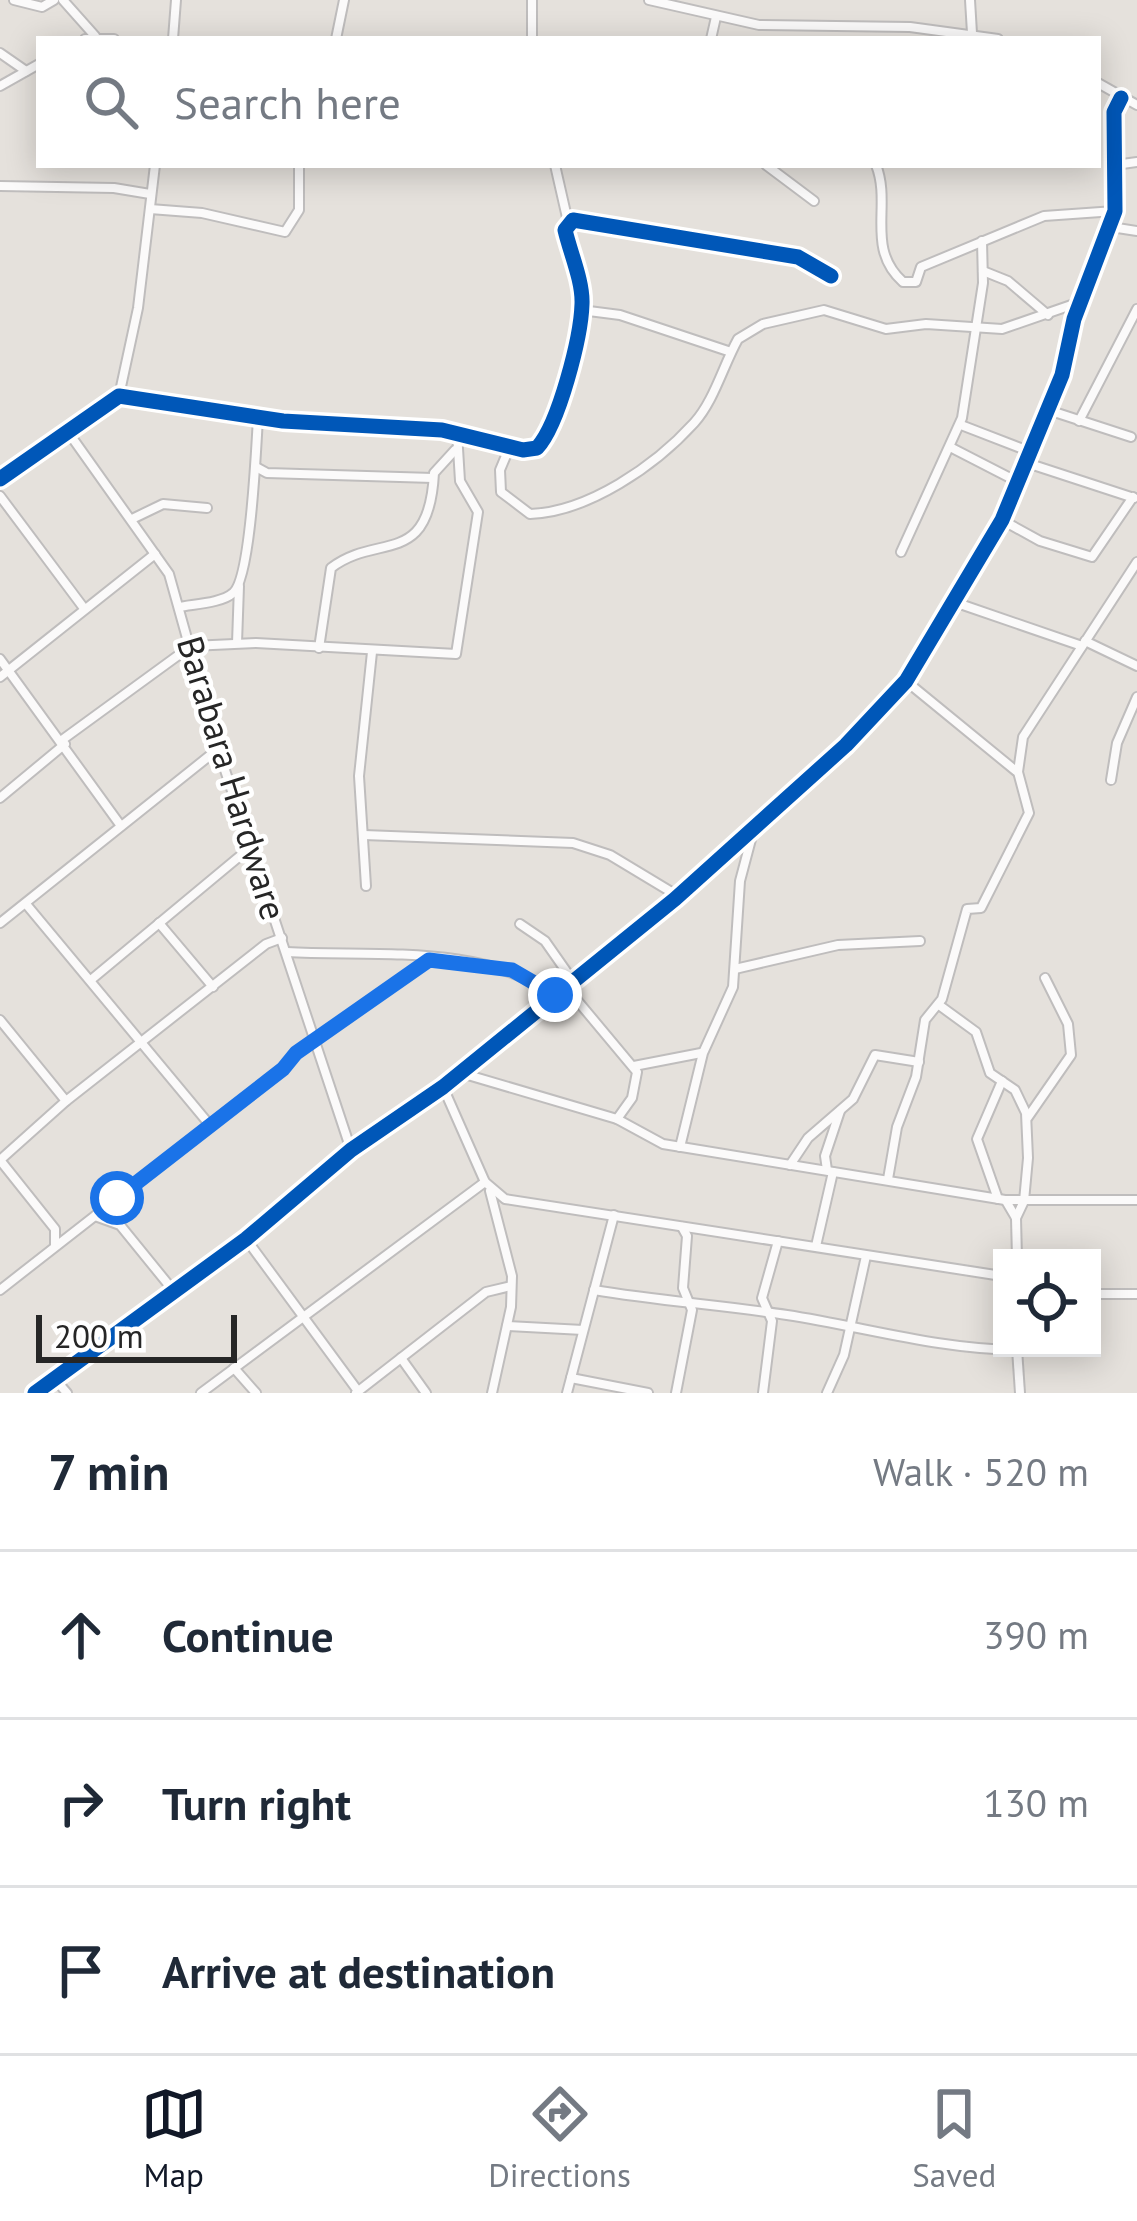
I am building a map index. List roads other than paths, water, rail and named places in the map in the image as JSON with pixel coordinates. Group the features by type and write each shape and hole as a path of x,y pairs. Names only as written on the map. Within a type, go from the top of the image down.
{"street":[{"path":"14,0 37,7 58,0 89,36"},
{"path":"172,36 176,0"},
{"path":"337,36 344,0"},
{"path":"532,0 532,36"},
{"path":"649,0 759,25 985,36"},
{"path":"970,0 972,33"},
{"path":"712,36 716,17"},
{"path":"834,36 839,27"},
{"path":"0,53 26,71"},
{"path":"0,86 36,66"},
{"path":"1101,85 1137,105"},
{"path":"35,1393 246,1238 351,1150 443,1087 678,896 753,832 907,681 1002,520 1048,410 1079,302 1115,211 1114,112 1120,98"},
{"path":"1115,165 1137,162"},
{"path":"119,396 138,308 154,168"},
{"path":"150,209 202,213 285,232 299,210 299,168"},
{"path":"0,479 119,396 259,418 457,432 533,450 549,433 581,310 556,168"},
{"path":"770,168 814,201"},
{"path":"877,168 883,190 880,245 897,278 914,283 921,267 1049,214 1115,211"},
{"path":"0,187 109,188 150,194"},
{"path":"568,222 800,258 831,276"},
{"path":"1111,226 1137,231"},
{"path":"901,552 961,425 983,271 982,242"},
{"path":"983,271 1008,281 1049,316"},
{"path":"510,446 499,487 519,509 533,514 578,505 630,474 693,424 731,352 750,329 824,310 886,329 926,324 1017,327 1079,302"},
{"path":"1079,421 1107,359 1133,333 1137,309"},
{"path":"581,310 620,315 731,352"},
{"path":"1048,410 1131,437"},
{"path":"237,643 239,585 250,544 259,418"},
{"path":"961,425 1029,458 1135,498 1092,557 1040,541 1002,520"},
{"name":"Barabara Hardware","path":"66,429 169,574 218,748 351,1150"},
{"path":"0,797 191,646 237,643 452,656 460,648 478,512 460,481 457,432"},
{"path":"950,447 1018,482"},
{"path":"320,648 331,568 403,544 434,501 433,478 456,449"},
{"path":"255,466 266,473 433,478"},
{"path":"0,496 83,608"},
{"path":"132,519 164,504 207,508"},
{"path":"4,673 155,554"},
{"path":"888,1179 897,1127 919,1062 925,1020 939,1005 965,914 981,908 1029,813 1018,772 1023,737 1137,562"},
{"path":"179,608 228,596 239,585"},
{"path":"957,603 1083,643 1137,666"},
{"path":"366,886 359,776 372,652"},
{"path":"0,658 4,673 64,742 121,826"},
{"path":"907,681 1018,772"},
{"path":"1111,780 1118,743 1137,698"},
{"path":"3,919 218,748"},
{"path":"680,1147 703,1053 725,1012 735,969 738,893 753,832"},
{"path":"364,835 573,843 627,864 678,896"},
{"path":"92,979 252,845"},
{"path":"26,904 209,1124"},
{"path":"159,923 213,987"},
{"path":"520,924 545,941 570,984 634,1066 632,1098 617,1119"},
{"path":"55,1247 55,1229 0,1160 66,1101 273,938 282,938"},
{"path":"735,969 852,943 920,941"},
{"path":"287,952 512,970 555,995"},
{"path":"0,1290 312,1041 339,1027 429,960"},
{"path":"1027,1119 1071,1055 1065,1015 1045,979"},
{"path":"939,1005 976,1032 990,1073 1015,1090 1027,1119 1017,1249"},
{"path":"0,1020 66,1101"},
{"path":"634,1066 703,1053"},
{"path":"790,1165 808,1138 866,1081 875,1055 919,1062"},
{"path":"461,1073 617,1119 651,1142 1002,1200 1137,1200"},
{"path":"1002,1081 977,1139 1002,1200 1016,1218"},
{"path":"443,1087 500,1216 511,1286 492,1393"},
{"path":"816,1246 830,1170 825,1156 840,1111"},
{"path":"487,1185 505,1199 993,1275"},
{"path":"201,1393 487,1185"},
{"path":"117,1198 120,1225"},
{"path":"567,1393 614,1215"},
{"path":"94,1216 120,1225 172,1288"},
{"path":"676,1393 690,1329 690,1305 683,1288 687,1232 680,1225"},
{"path":"55,1229 74,1232"},
{"path":"246,1238 357,1392 486,1292 511,1286"},
{"path":"763,1393 761,1373 772,1324 764,1312 778,1241"},
{"path":"826,1393 850,1328 866,1256"},
{"path":"594,1289 764,1312 936,1345 993,1348"},
{"path":"1101,1294 1137,1294"},
{"path":"507,1325 584,1330"},
{"path":"1018,1357 1020,1393"},
{"path":"401,1358 426,1393"},
{"path":"234,1368 256,1393"},
{"path":"54,1378 67,1393"},
{"path":"571,1378 648,1393"}]}
